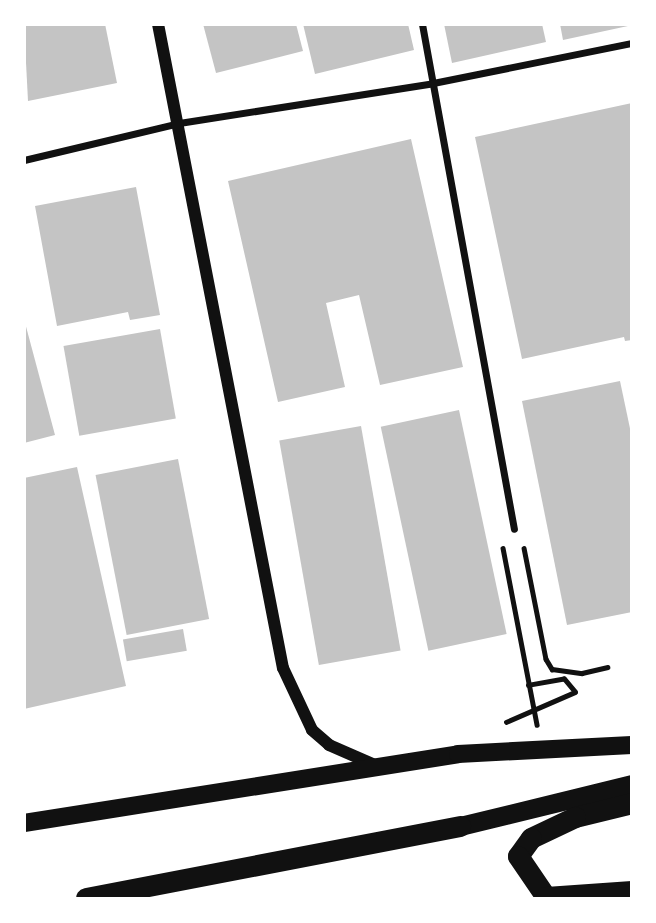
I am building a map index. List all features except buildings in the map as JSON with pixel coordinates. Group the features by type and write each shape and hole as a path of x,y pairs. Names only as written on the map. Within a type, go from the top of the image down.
{"highway":[{"path":"86,898 460,826 632,784"},
{"path":"632,803 575,817 531,838 518,856 546,897 632,891"}],"main road":[{"path":"24,823 458,754 632,745"}],"street":[{"path":"158,24 283,668 312,730 329,745 380,767"},
{"path":"422,24 514,528"},
{"path":"24,160 179,122 433,83 632,43"}],"path":[{"path":"539,739 501,533 514,528 521,537 546,659 552,669 582,673 607,667"},
{"path":"501,722 575,692 564,679 529,685"}]}
